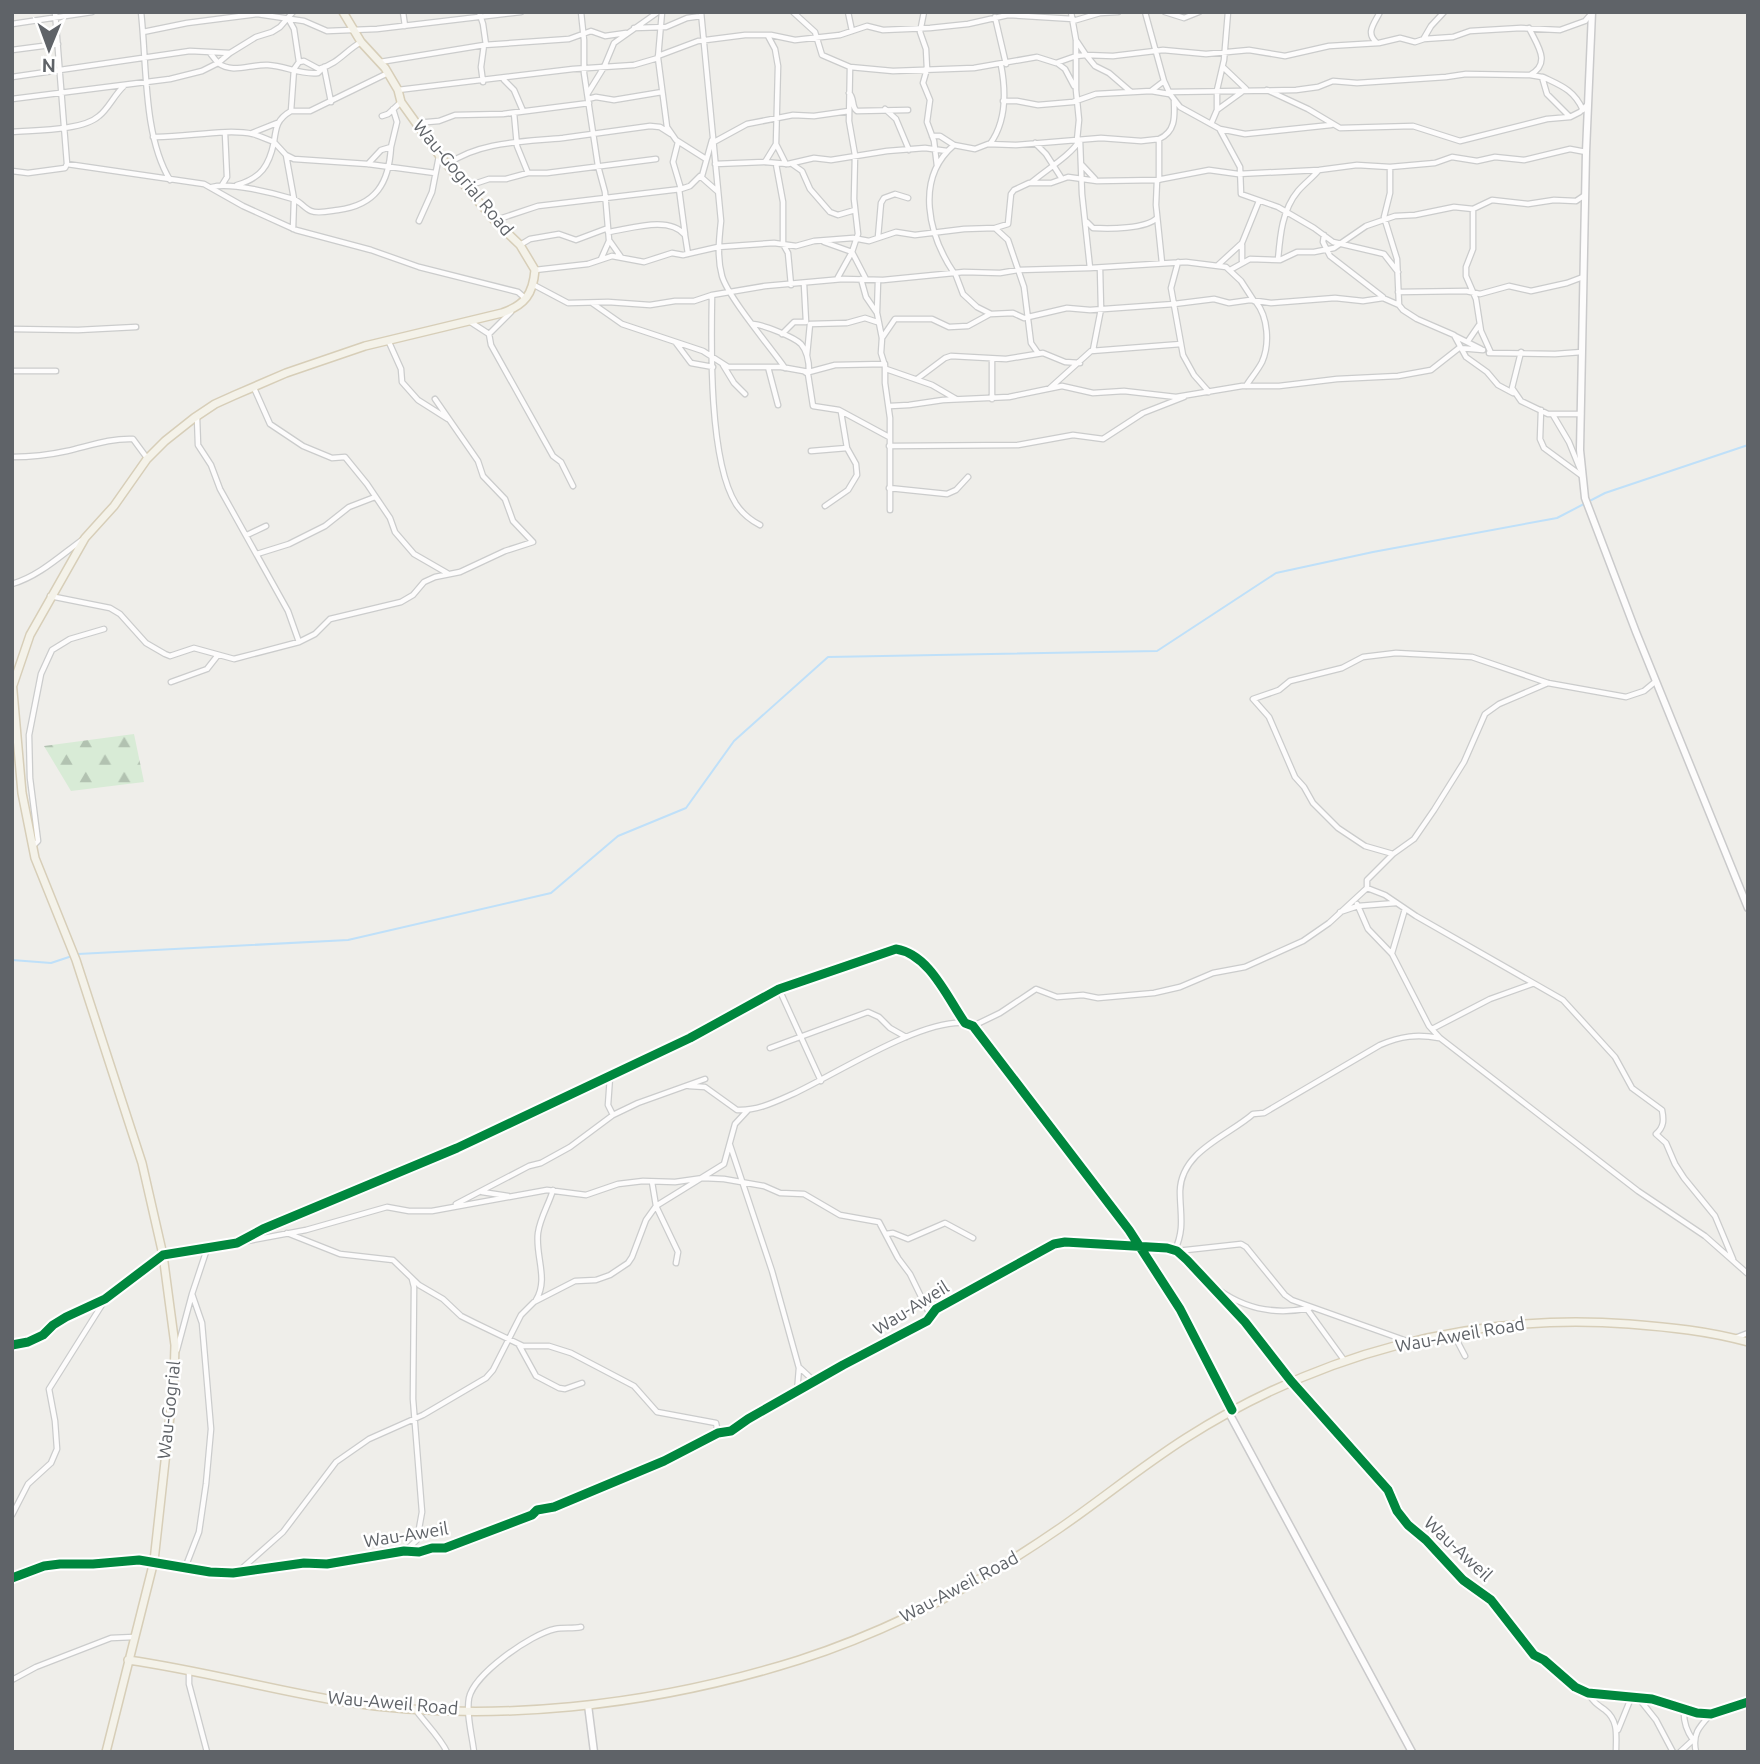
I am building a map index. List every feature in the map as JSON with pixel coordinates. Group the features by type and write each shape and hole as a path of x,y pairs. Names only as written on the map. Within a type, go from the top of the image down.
{"main road":[{"name":"Wau-Gogrial Road","path":"344,12 361,42 388,73 398,90 401,102 439,155 495,221 520,244 535,270"},
{"path":"13,686 30,635 85,538 165,441 215,404 286,373 365,346 514,309 526,299 534,285 535,270"},
{"path":"12,680 15,752 33,846"},
{"name":"Wau-Gogrial","path":"33,846 40,871 75,957 142,1163 163,1255 175,1356 154,1561 128,1660"},
{"name":"Wau-Aweil Road","path":"128,1660 343,1702 414,1708 504,1710 588,1705 694,1689 768,1669 876,1630 940,1602 1030,1548 1187,1437 1230,1411 1291,1381 1343,1360 1407,1341 1452,1332 1534,1322 1605,1322 1675,1328 1748,1342"},
{"path":"106,1752 128,1660"}],"street":[{"path":"12,24 55,14 92,12"},
{"path":"141,12 153,137 161,165 171,181"},
{"path":"12,100 147,83 202,71 256,37 272,32 288,19 292,12"},
{"path":"403,12 405,26"},
{"path":"143,32 237,14 267,14 304,21 327,31 405,26 480,14 521,12"},
{"path":"581,12 584,68 598,166 606,197 609,240 615,252 625,259"},
{"path":"588,99 611,46 625,33 660,12 663,27 658,57 666,123 678,141 706,159"},
{"path":"793,12 807,23 818,37 821,55 850,67 882,71 963,69 1036,57 1056,63 1065,69 1076,90"},
{"path":"848,12 852,31"},
{"path":"923,12 921,28 927,69 923,83 929,100 928,121 936,149 937,166"},
{"path":"1071,12 1076,40 1081,180 1090,268"},
{"path":"398,90 584,68 634,65 704,40 768,35 793,40 835,36 870,26 883,30 968,24 1011,14 1073,20 1104,12 1118,12"},
{"path":"1145,12 1169,93 1180,107 1220,129 1245,134 1332,125 1349,129 1368,126 1413,126 1442,137 1464,141 1547,119 1570,117 1589,103"},
{"path":"1165,12 1184,18 1199,12"},
{"path":"1211,124 1217,110 1217,90 1223,67 1228,12"},
{"path":"1377,43 1372,39 1371,31 1380,12"},
{"path":"1424,39 1431,26 1444,12"},
{"path":"1056,63 1076,56 1122,55 1155,50 1198,54 1257,50 1285,56 1329,46 1377,43 1400,38 1415,42 1453,37 1470,31 1562,29 1585,21 1592,12"},
{"path":"1592,12 1586,152 1580,450 1586,498 1748,908"},
{"path":"12,171 28,173 65,168 67,164 55,14"},
{"path":"480,14 485,45 481,67 483,82"},
{"path":"634,28 663,27 701,14 721,221 718,247 723,280 785,368"},
{"path":"990,144 998,131 1006,91 995,18"},
{"path":"288,19 294,29 299,62 294,69 291,111"},
{"path":"1528,28 1542,56 1538,71 1530,75"},
{"path":"380,62 485,45 554,41 592,31 604,36 625,33"},
{"path":"765,162 776,144 778,66 775,49 768,35"},
{"path":"1076,40 1095,66 1109,73 1131,92"},
{"path":"299,62 304,61 319,69 341,60 346,51 361,42"},
{"path":"12,50 58,44"},
{"path":"12,77 190,51 230,53"},
{"path":"209,52 218,63 230,69 267,65 309,74 318,73 324,67"},
{"path":"324,67 331,102"},
{"path":"836,280 852,252 856,238 855,157 849,111 850,67"},
{"path":"1223,67 1246,89"},
{"path":"251,134 277,122 291,111 310,111 388,73"},
{"path":"1003,101 1038,105 1077,101 1093,95 1131,92 1299,90 1333,81 1357,83 1446,78 1466,74 1542,77 1569,88 1578,98 1583,110"},
{"path":"1542,77 1547,94 1570,117"},
{"path":"502,79 514,90 523,111"},
{"path":"1152,91 1164,82"},
{"path":"12,132 91,122 101,116 114,95 124,86"},
{"path":"1217,110 1246,89"},
{"path":"1266,90 1308,109 1332,125"},
{"path":"416,123 439,121 458,115 514,113 596,97 614,100 662,92"},
{"path":"849,93 856,111 908,110"},
{"path":"932,136 940,136 954,145 977,149 990,144 1159,139 1169,135 1174,100"},
{"path":"382,116 401,102"},
{"path":"212,187 236,185 294,199 311,211 356,207 382,186 390,168 391,147 397,122 393,109"},
{"path":"885,110 896,119 909,150"},
{"path":"714,142 743,125 793,115 814,116 849,111"},
{"path":"514,113 516,143 528,173"},
{"path":"236,185 262,173 271,157 277,122"},
{"path":"447,165 478,149 516,143 653,126 671,134"},
{"path":"1220,129 1239,163 1240,193 1272,204 1333,242 1384,254 1398,273"},
{"path":"222,185 227,177 225,133"},
{"path":"153,137 251,134 274,142 286,155 294,159 368,164 435,173"},
{"path":"702,176 713,135"},
{"path":"1159,139 1157,218 1162,263"},
{"path":"535,270 597,261 612,256 644,262 673,253 688,254 718,247 783,244 796,246 856,238 866,241 895,232 915,235 995,228 1008,223 1010,196 1013,191 1031,183 1053,164 1070,154 1079,140"},
{"path":"678,141 673,162 680,189 688,254"},
{"path":"1034,143 1046,154 1062,178"},
{"path":"776,144 789,164 802,170 810,189 830,212 838,215 855,210"},
{"path":"954,145 937,166 929,195 934,233 966,297 991,314"},
{"path":"368,164 381,150 391,147"},
{"path":"1031,183 1051,183 1071,177 1097,181 1158,180 1202,170 1241,174 1357,165 1390,167 1435,163 1449,158 1477,161 1498,157 1516,160 1565,150 1586,152"},
{"path":"715,164 789,164 814,158 831,160 887,151 947,151"},
{"path":"286,155 294,199 293,229"},
{"path":"419,221 432,192 439,155"},
{"path":"468,186 485,180 509,179 528,173 656,159"},
{"path":"67,164 171,181 188,181 212,187 243,206 293,229 371,250 419,267 518,292 526,299"},
{"path":"776,164 783,202 783,244 788,253 791,285"},
{"path":"1082,164 1097,181"},
{"path":"1390,167 1390,187 1384,214 1396,252 1399,305"},
{"path":"1278,260 1286,213 1298,191 1319,170"},
{"path":"495,221 537,206 680,189 690,186 697,177 702,176"},
{"path":"702,176 718,192"},
{"path":"878,237 881,203 884,198 895,194 908,198"},
{"path":"1230,270 1242,261 1254,258 1278,260 1297,252 1314,253 1326,250 1342,244 1363,228 1399,215 1415,215 1454,207 1473,209 1490,200 1528,204 1548,200 1576,201 1585,195"},
{"path":"1242,261 1242,243 1259,201"},
{"path":"1473,209 1473,248 1465,273 1478,302 1480,324 1491,353"},
{"path":"1085,216 1089,226 1093,228 1147,224 1157,218"},
{"path":"1147,224 1158,230"},
{"path":"520,244 530,239 559,234 576,240 608,230 665,225 678,228 685,235"},
{"path":"995,228 1008,240 1024,287 1031,343 1026,357"},
{"path":"1324,235 1326,250 1383,298 1399,305 1417,319 1483,350 1491,353 1582,352"},
{"path":"597,261 603,256 609,240"},
{"path":"820,241 852,252 864,279 866,298 877,313"},
{"path":"1218,265 1242,243"},
{"path":"1178,262 1172,284 1183,355 1190,369 1209,393"},
{"path":"534,285 561,301 650,306 675,301 694,302 731,292 836,280 878,281 955,273 1000,273 1178,262 1218,265 1230,270 1246,287 1264,318 1266,348 1261,363 1246,386"},
{"path":"1093,351 1101,309 1100,268"},
{"path":"1398,292 1487,293 1505,286 1534,291 1584,277"},
{"path":"878,281 877,321 885,366 885,390 890,406 890,510"},
{"path":"804,284 807,372 813,406 841,411 889,437"},
{"path":"712,295 712,357 720,453 726,482 740,510 760,525"},
{"path":"881,338 895,319 932,319 949,327 968,326 991,314 1014,313 1028,318 1068,308 1101,309 1214,299 1229,303 1271,303 1335,298 1383,298"},
{"path":"592,302 622,324 703,351 723,365 733,368 768,367 807,372 831,365 885,366 957,399"},
{"path":"489,334 514,309"},
{"path":"782,334 794,322 847,323 865,318 877,321"},
{"path":"471,320 489,334 491,345 554,456 561,461 573,486"},
{"path":"753,324 800,343 807,355"},
{"path":"1468,341 1480,324"},
{"path":"12,329 136,327"},
{"path":"1454,335 1459,348 1498,385 1513,393 1522,402 1552,415 1569,442 1583,476"},
{"path":"388,341 401,369 402,383 418,400 452,422"},
{"path":"676,343 691,363 713,368"},
{"path":"1031,343 1038,353"},
{"path":"1048,390 1080,363 1086,354 1093,351 1181,344"},
{"path":"890,406 957,399 992,399 1066,386 1093,393 1124,391 1185,396 1246,386 1279,386 1424,373 1459,348 1483,350"},
{"path":"1513,393 1514,374 1521,352"},
{"path":"917,379 948,356 992,359 1026,357 1038,353 1052,355 1065,362 1080,363"},
{"path":"992,359 992,399"},
{"path":"723,365 734,383 745,394"},
{"path":"768,367 778,405"},
{"path":"12,371 55,371"},
{"path":"254,388 270,424 303,446 332,458 345,457 414,554 447,573"},
{"path":"889,446 1018,445 1073,435 1103,439 1143,413 1185,396"},
{"path":"50,596 110,608 120,614 146,643 164,654 178,654 194,648 234,659 299,642 315,634 330,619 401,602 413,595 424,582 447,573 460,572 505,551 533,542 513,521 505,499 483,476 478,461 435,399"},
{"path":"1541,409 1540,439 1544,448 1583,476"},
{"path":"825,506 845,493 857,478 856,464 847,448 841,411"},
{"path":"1552,415 1581,414"},
{"path":"197,417 198,445 288,611 299,642"},
{"path":"12,457 30,457 133,439 148,459"},
{"path":"811,451 847,448"},
{"path":"889,488 947,494 956,490 968,477"},
{"path":"257,554 289,544 324,526 349,507 375,496"},
{"path":"247,535 266,526"},
{"path":"12,584 48,566 85,538"},
{"path":"33,846 37,841 30,778 29,735 43,667 52,650 69,639 104,629"},
{"path":"1393,854 1365,846 1338,828 1313,803 1295,777 1269,717 1253,699 1279,690 1290,681 1342,668 1363,657 1396,653 1472,657 1548,683 1626,697 1644,691 1657,681"},
{"path":"171,682 207,669 218,655"},
{"path":"1367,888 1367,880 1393,854 1414,839 1434,810 1464,761 1485,714 1499,704 1548,683"},
{"path":"973,1026 1000,1013 1037,989 1057,996 1083,995 1098,998 1154,993 1187,985 1213,973 1245,967 1276,951 1291,947 1329,923 1367,888"},
{"path":"1367,888 1385,895 1563,1000 1575,1012 1615,1057 1632,1088 1662,1110 1662,1129 1656,1134 1666,1143 1684,1178 1715,1216 1734,1259"},
{"path":"1355,897 1368,929 1392,954 1432,1030 1440,1038 1638,1191 1686,1222 1734,1259 1748,1274"},
{"path":"1340,912 1358,906 1397,903"},
{"path":"1392,954 1405,909"},
{"path":"237,1242 457,1148 691,1038 779,989 888,950 904,950 923,963 965,1023"},
{"path":"1432,1030 1490,999 1533,984"},
{"path":"779,989 821,1081"},
{"path":"770,1048 870,1012 906,1037"},
{"path":"689,1086 705,1087 731,1108 748,1110 762,1107 821,1081 937,1024 965,1023 973,1026 1124,1223 1180,1309 1230,1411 1412,1752"},
{"path":"1407,1341 1309,1308 1285,1294 1247,1247 1241,1244 1176,1251 1182,1229 1180,1184 1192,1159 1253,1114 1264,1113 1398,1037 1415,1035 1440,1038"},
{"path":"610,1076 608,1105 613,1115"},
{"path":"449,1207 570,1147 587,1137 613,1115 705,1079"},
{"path":"534,1302 575,1281 596,1280 610,1275 628,1263 646,1220 656,1206 724,1164 735,1124 748,1110"},
{"path":"730,1144 772,1271 799,1368 797,1393"},
{"path":"481,1192 509,1196 553,1190 586,1195 613,1184 675,1182 703,1178 764,1186 780,1193 804,1194 839,1215 877,1221 910,1274 930,1315"},
{"path":"652,1181 656,1206 678,1252 676,1263"},
{"path":"239,1572 283,1532 336,1462 369,1439 415,1418 486,1377 493,1370 521,1315 540,1292 542,1278 538,1230 553,1190"},
{"path":"12,1345 43,1335 66,1317 106,1299 163,1255 258,1241 387,1207 420,1212 500,1200 509,1196"},
{"path":"886,1234 908,1238 945,1223 974,1238"},
{"path":"286,1233 340,1254 393,1260 427,1291 443,1299 461,1316 523,1346 549,1346 571,1353 634,1386 657,1412 716,1423 718,1433"},
{"name":"Wau-Aweil","path":"12,1578 44,1566 60,1564 139,1560 210,1572 239,1572 444,1548 481,1536 532,1515 537,1510 554,1507 664,1461 718,1433 731,1431 748,1419 927,1321 936,1309 1059,1243 1140,1248 1176,1251 1210,1283 1245,1322 1291,1381 1388,1490 1397,1511 1408,1525 1426,1540 1463,1580 1491,1600 1534,1655 1544,1660 1575,1687 1588,1693 1665,1702 1711,1714 1748,1702"},
{"path":"175,1356 207,1249"},
{"path":"404,1551 417,1540 421,1529 412,1278"},
{"path":"1210,1283 1229,1297 1258,1310 1309,1308"},
{"path":"185,1568 188,1555 197,1541 203,1509 211,1417 202,1322 192,1294"},
{"path":"12,1515 28,1484 51,1463 57,1449 49,1389 106,1299"},
{"path":"1309,1308 1343,1360"},
{"path":"1452,1332 1465,1356"},
{"path":"1735,1338 1748,1334"},
{"path":"516,1341 540,1380 565,1390 582,1383"},
{"path":"799,1368 816,1382"},
{"path":"474,1752 468,1700 477,1681 506,1654 553,1629 581,1627"},
{"path":"12,1681 36,1667 111,1639 135,1637"},
{"path":"189,1671 189,1684 207,1752"},
{"path":"1588,1693 1592,1702 1608,1713 1617,1731"},
{"path":"1616,1752 1617,1731 1630,1698"},
{"path":"1640,1699 1656,1720 1673,1752"},
{"path":"588,1705 594,1752"},
{"path":"414,1708 435,1736 443,1742 447,1752"},
{"path":"1684,1709 1684,1719 1696,1752"},
{"path":"1680,1752 1693,1740 1711,1714"}],"green space":[{"path":"134,734 144,782 71,791 44,746"}],"waterway":[{"path":"78,954 348,940 551,893 618,836 686,808 734,741 828,657 1157,651 1276,573 1557,518 1605,493 1748,445"},
{"path":"12,960 51,963 72,956"}],"cycle path":[{"path":"12,1345 43,1335 66,1317 105,1299 163,1255 237,1243 263,1229 457,1148 690,1038 779,989 896,949 908,953 928,968 965,1023 973,1026 1129,1230 1180,1309 1232,1410"},
{"path":"12,1578 44,1566 60,1564 139,1560 210,1572 233,1573 445,1548 532,1515 537,1510 554,1507 664,1461 718,1433 731,1431 843,1365 927,1321 936,1309 1054,1244 1065,1242 1167,1248 1177,1251 1187,1260 1245,1322 1291,1381 1388,1490 1397,1511 1408,1525 1426,1540 1463,1580 1491,1600 1534,1655 1544,1660 1575,1687 1588,1693 1652,1699 1697,1713 1711,1714 1748,1702"}]}
